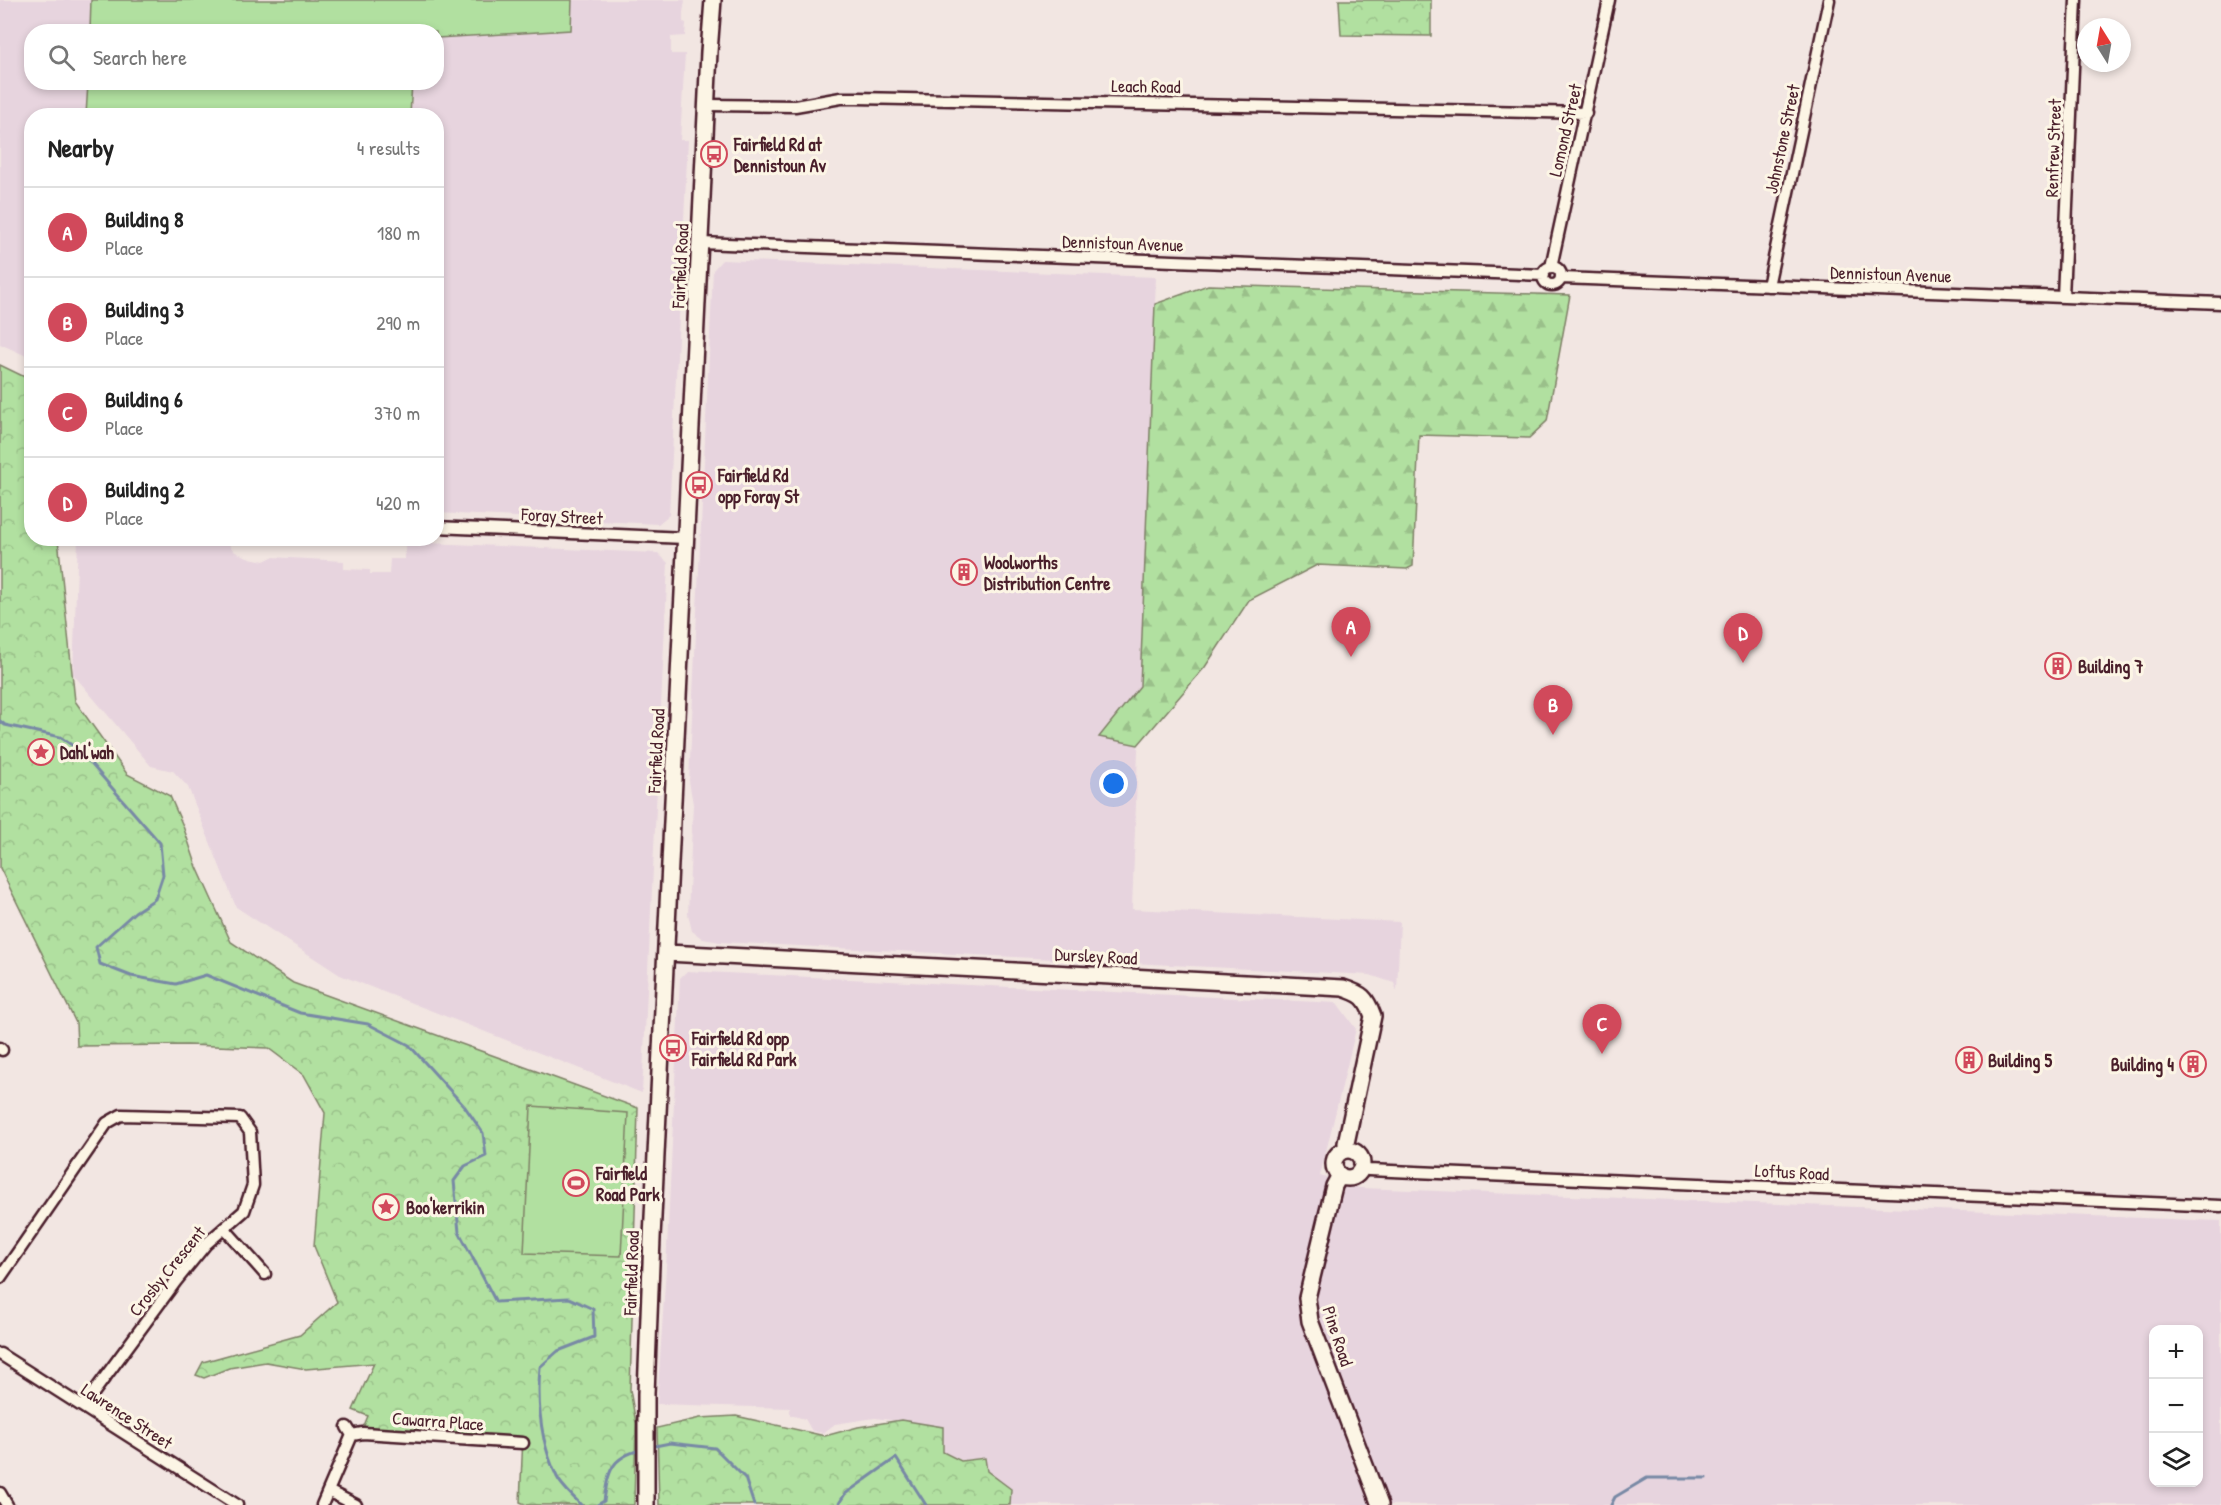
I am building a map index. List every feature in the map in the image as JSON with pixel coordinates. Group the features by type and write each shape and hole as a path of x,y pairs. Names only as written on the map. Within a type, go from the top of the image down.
{"main road":[{"name":"Fairfield Road","path":"646,1505 651,1238 713,0"},
{"name":"Dursley Road","path":"667,953 1343,988 1363,997 1367,1001 1372,1016 1346,1143 1347,1150"},
{"path":"1347,1150 1359,1155 1362,1167 1353,1177 1340,1175 1335,1169 1335,1160 1339,1154 1347,1150"},
{"name":"Pine Road","path":"1340,1175 1334,1186 1307,1298 1310,1321 1380,1505"}],"street":[{"name":"Lomond Street","path":"1547,271 1586,113 1610,0"},
{"name":"Johnstone Street","path":"1768,286 1829,0"},
{"name":"Renfrew Street","path":"2063,297 2076,0"},
{"name":"Leach Road","path":"706,105 795,106 841,98 857,98 1586,113"},
{"name":"Dennistoun Avenue","path":"700,243 1559,270 1561,278 2221,303"},
{"name":"Foray Street","path":"444,527 685,538"},
{"name":"Crosby Crescent","path":"0,1278 107,1123 121,1115 240,1118 250,1132 253,1185 244,1211 206,1244 83,1407"},
{"name":"Loftus Road","path":"1362,1167 1368,1170 2221,1206"},
{"path":"224,1228 265,1274"},
{"name":"Lawrence Street","path":"0,1354 237,1505"},
{"name":"Cawarra Place","path":"328,1491 349,1431 523,1443"},
{"path":"322,1505 328,1491 356,1505"},
{"path":"0,1493 7,1505"}],"shaded area":[{"path":"0,0 92,0 92,24 24,24 24,90 91,90 90,108 24,108 24,355 0,344"},
{"path":"572,0 685,0 683,22 686,23 685,36 671,37 671,54 685,54 680,140 688,140 669,515 658,524 444,513 444,108 411,108 412,90 444,90 444,38 571,30"},
{"path":"722,260 1156,277 1132,909 1400,922 1397,991 1394,983 1370,975 720,942 703,939 692,931 688,914 693,804 689,781 713,270"},
{"path":"444,544 658,553 668,563 642,1093 340,975 236,907 188,787 173,771 151,766 73,674 78,546 230,546 235,552 264,561 272,557 344,561 344,569 370,570 370,574 389,574 390,559 405,559 405,546 444,546"},
{"path":"687,971 1337,1003 1356,1029 1320,1176 1360,1188 2221,1221 2221,1505 1010,1505 1011,1489 987,1471 943,1452 943,1427 875,1418 835,1424 823,1433 812,1431 805,1419 790,1415 790,1408 657,1404 680,978"}],"green space":[{"path":"91,0 572,0 571,30 444,38 444,24 90,24"},
{"path":"1339,0 1431,0 1431,36 1341,35"},
{"path":"88,90 412,90 410,108 86,108"},
{"path":"1208,285 1570,295 1547,421 1529,438 1419,435 1413,566 1407,569 1317,565 1249,600 1205,667 1138,745 1099,737 1140,686 1155,304"},
{"name":"Fairfield Road Park","path":"0,365 24,377 24,546 59,546 75,701 127,774 170,796 197,867 231,942 293,983 638,1108 630,1390 636,1423 634,1505 527,1505 520,1502 523,1437 363,1428 368,1416 353,1410 374,1363 306,1369 266,1362 229,1368 204,1378 196,1375 203,1362 300,1335 337,1302 314,1246 325,1113 304,1075 268,1048 187,1045 77,1046 76,1023 0,868"},
{"name":"Fairfield Road Park","path":"531,1106 628,1113 621,1256 524,1253"},
{"path":"736,1416 825,1436 858,1427 901,1420 943,1427 943,1452 961,1461 985,1458 987,1471 1011,1489 1010,1505 659,1505 657,1428 700,1418"}],"waterway":[{"path":"0,721 5,725 60,737 79,750 160,843 163,875 155,899 135,912 96,947 100,964 131,976 176,984 206,975 300,1013 368,1024 409,1045 465,1107 483,1133 486,1156 465,1166 454,1181 459,1232 496,1302 569,1298 593,1309 594,1337 558,1351 540,1367 541,1423 551,1464 559,1481 581,1505"},
{"path":"650,1447 670,1443 715,1448 745,1478 754,1505"},
{"path":"597,1505 604,1501 612,1468 623,1457 641,1450"},
{"path":"838,1505 845,1494 896,1458 926,1505"},
{"path":"1611,1505 1615,1497 1647,1478 1706,1478"}],"place":[{"name":"Fairfield Rd at Dennistoun Av","path":"714,154"},
{"name":"Fairfield Rd opp Foray St","path":"699,485"},
{"name":"Woolworths Distribution Centre","path":"964,572"},
{"name":"Building 8","path":"1351,657"},
{"name":"Building 2","path":"1743,663"},
{"name":"Building 7","path":"2058,666"},
{"name":"Building 3","path":"1553,735"},
{"name":"Dahl'wah","path":"41,752"},
{"name":"Fairfield Rd opp Fairfield Rd Park","path":"673,1048"},
{"name":"Building 6","path":"1602,1054"},
{"name":"Building 5","path":"1969,1060"},
{"name":"Building 4","path":"2193,1064"},
{"name":"Fairfield Road Park","path":"576,1183"},
{"name":"Boo'kerrikin","path":"386,1207"}]}
